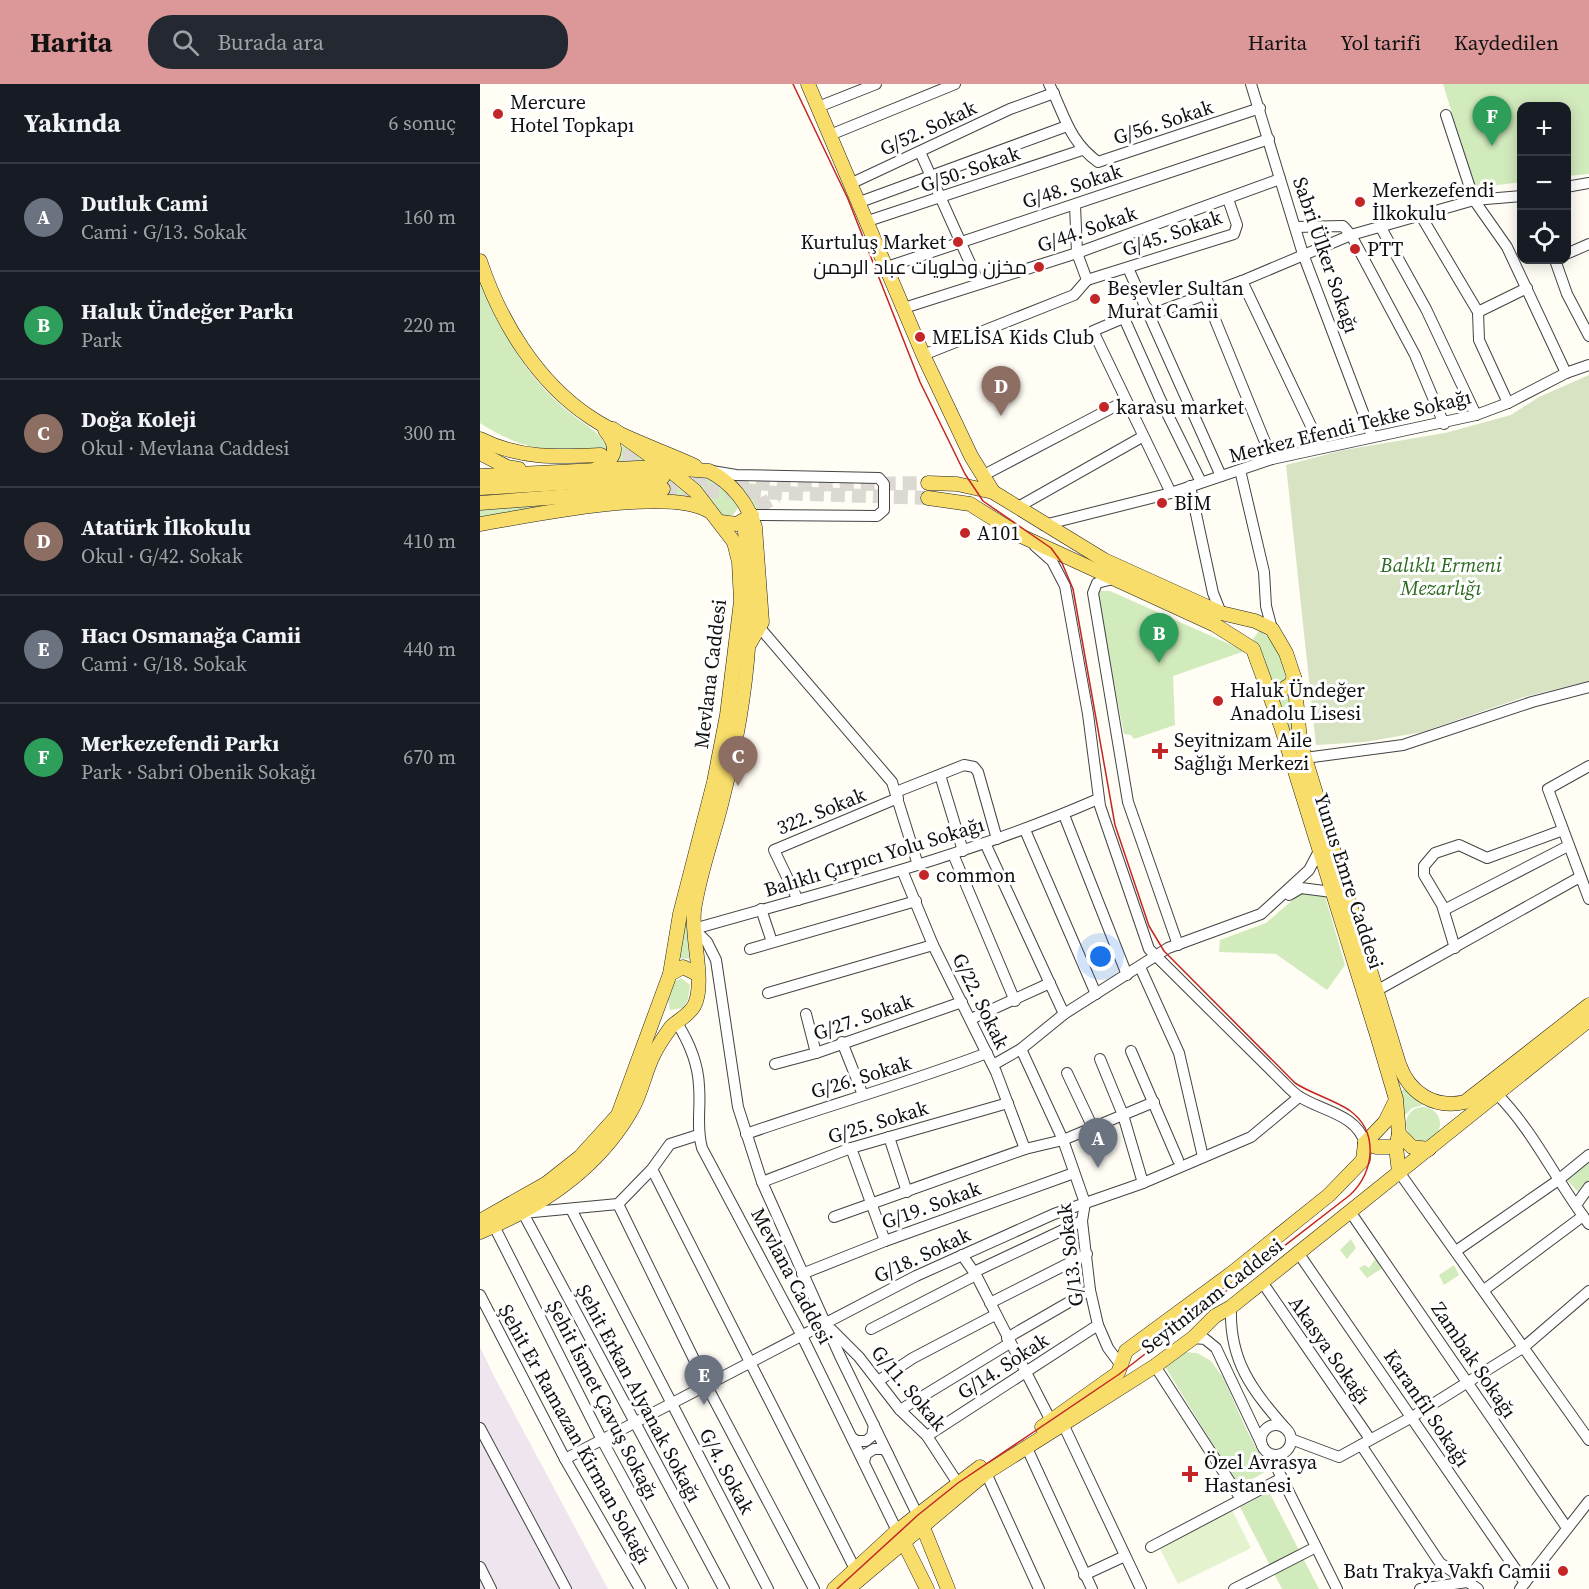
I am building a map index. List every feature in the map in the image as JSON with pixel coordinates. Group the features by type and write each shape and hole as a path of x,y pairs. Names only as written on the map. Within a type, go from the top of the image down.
{"main road":[{"path":"808,84 852,183 923,355 982,476 993,492"},
{"name":"Mevlana Caddesi","path":"480,261 499,309 526,353 557,389 597,422 709,471 733,489 752,515"},
{"path":"595,470 611,461 616,452 614,441 597,422"},
{"name":"Mevlana Caddesi","path":"480,1221 547,1183 580,1157 618,1115 670,974 680,914 721,751 739,630 739,562 734,542 695,491 664,478 613,429"},
{"path":"480,439 509,451 544,458 601,455"},
{"path":"480,453 507,467 566,472"},
{"path":"480,476 595,470 664,478"},
{"path":"480,503 709,471"},
{"path":"695,491 697,478 709,471"},
{"path":"480,488 664,478"},
{"path":"928,483 957,484 993,492 1104,561 1221,613 1255,621 1272,629"},
{"path":"928,498 970,504 1021,536 1215,625 1247,643 1248,630 1255,621"},
{"path":"480,524 654,501 693,504 716,518 737,524 752,515 761,580 760,628 748,645"},
{"name":"Mevlana Caddesi","path":"480,1232 523,1213 580,1174 608,1145 632,1109 648,1067 674,1024 695,1005 697,974 694,929 698,894 733,751 748,645 750,570 745,532"},
{"name":"Yunus Emre Caddesi","path":"1272,629 1281,643 1294,677 1300,740 1403,1074 1413,1090 1441,1104"},
{"name":"Yunus Emre Caddesi","path":"1247,643 1257,657 1268,687 1396,1099 1399,1172"},
{"path":"1268,687 1282,690 1291,684 1294,677"},
{"path":"670,974 683,967 697,974"},
{"path":"1441,1104 1450,1105 1472,1098 1589,1005"},
{"path":"658,1007 664,1020 674,1024"},
{"name":"Seyitnizam Caddesi","path":"834,1589 855,1569 920,1519 957,1482 1155,1366 1193,1338 1215,1317 1351,1213 1496,1093 1589,1020"},
{"path":"1396,1099 1385,1122 1365,1143 1376,1147 1398,1140 1412,1147 1429,1149"},
{"path":"1441,1104 1449,1119 1447,1134"},
{"name":"Seyitnizam Caddesi","path":"920,1519 1057,1422 1118,1373 1126,1351 1232,1273 1329,1195 1363,1160 1365,1143"},
{"path":"920,1519 948,1589"},
{"path":"900,1536 927,1589"},
{"name":"Seyitnizam Caddesi","path":"848,1589 900,1536"}],"street":[{"path":"818,107 876,84"},
{"path":"830,135 955,84"},
{"name":"Sabri Ülker Sokağı","path":"1251,84 1304,255 1372,436"},
{"path":"1052,89 1067,126 1082,150"},
{"name":"G/52. Sokak","path":"852,183 1052,89"},
{"name":"G/56. Sokak","path":"1082,150 1098,162 1260,108"},
{"path":"1446,115 1474,200 1507,247 1566,373"},
{"path":"860,202 1067,126"},
{"name":"G/48. Sokak","path":"886,267 1269,139"},
{"name":"G/50. Sokak","path":"868,222 1082,150"},
{"path":"920,152 979,283"},
{"name":"G/44. Sokak","path":"904,308 1077,253 1280,179"},
{"path":"1571,186 1589,183"},
{"path":"1172,493 1142,437 1093,331 1124,318 1205,295 1351,235 1474,200 1517,196"},
{"name":"G/45. Sokak","path":"1088,280 1234,234 1237,225 1228,199"},
{"path":"923,355 1074,295 1088,280 1077,253 1075,205"},
{"path":"1421,216 1478,312 1479,340 1508,403"},
{"path":"1295,226 1343,226 1351,235 1415,355 1444,424"},
{"path":"1380,226 1426,309 1476,415"},
{"path":"1571,252 1589,244"},
{"path":"1556,264 1567,294 1589,336"},
{"path":"1128,268 1221,476"},
{"path":"1242,281 1321,447"},
{"path":"1478,312 1527,288"},
{"path":"1205,295 1272,459"},
{"path":"1124,318 1201,482"},
{"name":"Merkez Efendi Tekke Sokağı","path":"1044,525 1172,493 1272,459 1372,436 1444,424 1476,415 1508,403 1566,373 1589,366"},
{"path":"982,476 1125,401"},
{"path":"1018,507 1142,437"},
{"path":"1240,470 1264,572 1266,606 1272,629"},
{"path":"709,471 736,475 879,478 884,484 884,510 877,516 752,515"},
{"path":"1190,486 1213,593 1221,613"},
{"path":"1021,536 1052,561 1065,586 1088,714 1099,802 1152,955 1158,957 1263,1065 1299,1097 1338,1113 1358,1131 1365,1143"},
{"path":"1113,579 1097,583 1093,593 1128,802 1178,945"},
{"path":"1255,621 1266,606"},
{"path":"760,628 892,782 918,865"},
{"path":"1305,758 1403,745 1532,702 1589,687"},
{"path":"897,795 964,765 974,767 981,781 997,839"},
{"path":"1589,766 1548,789 1589,899"},
{"path":"940,775 958,853 1015,1000"},
{"name":"322. Sokak","path":"798,900 774,850 897,795"},
{"name":"Balıklı Çırpıcı Yolu Sokağı","path":"694,929 958,853 1099,802"},
{"path":"1064,815 1127,975"},
{"path":"1025,830 1096,994"},
{"path":"1455,948 1444,910 1424,875 1424,866 1435,854 1460,845 1487,858 1563,830"},
{"path":"985,843 1064,1014"},
{"path":"1444,910 1568,846"},
{"path":"993,1065 1021,1049 1064,1014 1178,945 1261,914 1309,870 1319,850"},
{"name":"G/22. Sokak","path":"902,870 933,945 993,1065 1025,1149"},
{"path":"1376,991 1580,877"},
{"path":"1158,957 1260,921 1301,888 1332,892"},
{"path":"750,949 916,901"},
{"path":"761,909 772,942"},
{"name":"Mevlana Caddesi","path":"694,929 707,942 716,960 738,1107 762,1182 802,1274 920,1519"},
{"path":"768,993 933,945"},
{"path":"1140,967 1179,1053 1203,1157"},
{"path":"971,1019 1050,983"},
{"name":"G/27. Sokak","path":"775,1064 816,1053 842,1042 962,1002"},
{"path":"806,1014 816,1053"},
{"name":"Mevlana Caddesi","path":"674,1024 694,1056 699,1085 698,1135 712,1169 802,1336 900,1536"},
{"path":"842,1042 863,1095"},
{"name":"G/13. Sokak","path":"1021,1049 1063,1140 1085,1203 1082,1221 1090,1290 1098,1325 1108,1348 1120,1364"},
{"path":"1131,1051 1178,1160"},
{"name":"G/26. Sokak","path":"746,1134 919,1078 987,1053"},
{"path":"1100,1059 1123,1115 1143,1183"},
{"path":"1067,1073 1093,1128"},
{"path":"1484,1290 1586,1220 1557,1181 1514,1111 1496,1093"},
{"name":"G/18. Sokak","path":"565,1459 749,1361 962,1255 1251,1137 1299,1097"},
{"path":"834,1217 1025,1149 1063,1140 1154,1102"},
{"name":"G/25. Sokak","path":"762,1182 851,1148 1008,1103"},
{"path":"523,1213 618,1204 652,1169 670,1144 698,1135"},
{"path":"889,1137 907,1192"},
{"path":"851,1148 885,1241"},
{"path":"1456,1251 1557,1181 1589,1155"},
{"path":"652,1169 855,1569"},
{"path":"1399,1172 1589,1440"},
{"name":"G/19. Sokak","path":"802,1274 885,1241 1074,1173"},
{"path":"1576,1205 1589,1187"},
{"path":"618,1204 814,1589"},
{"name":"G/4. Sokak","path":"571,1209 768,1589"},
{"name":"Şehit Erkan Alyanak Sokağı","path":"523,1213 724,1589"},
{"name":"Zambak Sokağı","path":"1351,1213 1567,1528"},
{"path":"871,1329 1082,1221"},
{"name":"Şehit İsmet Çavuş Sokağı","path":"494,1226 602,1440 682,1589"},
{"path":"990,1303 1087,1254"},
{"name":"Karanfil Sokağı","path":"1299,1254 1412,1417 1522,1586"},
{"path":"962,1255 975,1274 1026,1374 1057,1422 1141,1589"},
{"name":"Akasya Sokağı","path":"1262,1282 1440,1563 1478,1589"},
{"path":"900,1410 1090,1290"},
{"path":"1288,1441 1279,1455 1266,1449 1262,1435 1268,1428 1277,1425 1288,1441 1340,1456 1412,1417 1524,1347 1589,1291"},
{"name":"Şehit Er Ramazan Kirman Sokağı","path":"480,1295 565,1459 640,1589"},
{"path":"1231,1307 1230,1330 1236,1357 1257,1395 1288,1441 1282,1478"},
{"path":"878,1381 913,1358 995,1315"},
{"name":"G/11. Sokak","path":"825,1323 859,1357 900,1410 927,1436 957,1482"},
{"name":"G/14. Sokak","path":"927,1436 1026,1374 1098,1325"},
{"path":"1193,1338 1205,1339 1216,1348 1337,1589"},
{"path":"1155,1366 1241,1499"},
{"path":"852,1438 857,1441 866,1441 872,1436 874,1425"},
{"path":"480,1428 566,1589"},
{"path":"1026,1446 1092,1589"},
{"path":"864,1462 866,1454 874,1449 884,1449 888,1454"},
{"path":"986,1473 1039,1589"},
{"path":"1151,1546 1282,1478"},
{"path":"1522,1586 1589,1501"},
{"path":"1234,1589 1316,1547"},
{"path":"1084,1575 1125,1556"},
{"path":"480,1567 491,1589"},
{"path":"1419,1589 1467,1582"}],"shaded area":[{"path":"480,1347 493,1374 608,1589 480,1589"}],"green space":[{"path":"1443,84 1589,84 1589,174 1571,176 1571,102 1517,102 1517,183 1475,188"},
{"path":"480,280 505,333 536,380 570,413 597,433 609,453 542,449 512,440 480,423"},
{"name":"Balıklı Ermeni Mezarlığı","path":"1589,375 1589,681 1524,697 1422,732 1365,742 1316,745 1286,465 1344,450 1445,433 1511,415 1539,397"},
{"path":"623,445 647,462 616,464"},
{"path":"665,472 691,495 665,495"},
{"path":"707,479 726,490 733,499 738,508 733,515 723,515 701,489 701,482"},
{"path":"736,482 757,484 757,498 764,499 763,509 757,509"},
{"path":"596,499 480,518 480,510"},
{"path":"1100,591 1110,591 1245,651 1173,676 1175,725 1134,739 1131,735 1124,734 1097,596"},
{"path":"1259,631 1270,638 1281,657 1286,677 1281,684 1273,682 1261,650 1253,639"},
{"path":"1289,695 1293,741 1278,699"},
{"path":"1301,893 1325,896 1345,965 1327,990 1276,954 1219,952 1220,940 1266,923"},
{"path":"685,919 688,919 689,959 677,958"},
{"path":"681,978 690,985 688,999 683,1008 670,1010 668,1000 674,982"},
{"path":"1404,1089 1423,1105 1412,1108 1405,1115 1401,1091"},
{"path":"1423,1107 1435,1112 1440,1124 1435,1136 1423,1141 1411,1136 1406,1124 1411,1112"},
{"path":"1589,1160 1589,1181 1580,1194 1565,1178"},
{"path":"1351,1239 1356,1248 1347,1259 1340,1250"},
{"path":"1377,1256 1384,1267 1367,1278 1359,1268 1365,1265 1369,1268"},
{"path":"1454,1265 1459,1275 1444,1285 1439,1275"},
{"path":"1182,1352 1197,1353 1211,1361 1224,1379 1246,1429 1268,1470 1239,1487 1164,1365"},
{"path":"1269,1492 1319,1589 1282,1589 1240,1507"},
{"path":"1232,1510 1251,1548 1178,1584 1159,1547"}],"tunnel":[{"path":"602,455 657,459"},
{"path":"672,477 782,485 928,483"},
{"path":"663,489 928,498"},
{"path":"746,524 753,510 777,496"}],"tram line":[{"path":"793,84 848,199 920,382 965,474 983,501 1051,548 1062,563 1073,589 1115,825 1149,926 1164,951 1295,1083 1342,1106 1359,1119 1369,1140 1370,1152 1365,1175 1350,1195 1118,1375 958,1483 918,1515 837,1589"}],"place":[{"name":"Mercure Hotel Topkapı","path":"498,114"},
{"name":"Merkezefendi Parkı","path":"1492,146"},
{"name":"Merkezefendi İlkokulu","path":"1360,202"},
{"name":"Kurtuluş Market","path":"958,242"},
{"name":"PTT","path":"1355,249"},
{"name":"مخزن وحلويات عباد الرحمن","path":"1039,267"},
{"name":"Beşevler Sultan Murat Camii","path":"1095,299"},
{"name":"MELİSA Kids Club","path":"920,337"},
{"name":"karasu market","path":"1104,407"},
{"name":"Atatürk İlkokulu","path":"1001,416"},
{"name":"BİM","path":"1162,503"},
{"name":"A101","path":"965,533"},
{"name":"Haluk Ündeğer Parkı","path":"1159,663"},
{"name":"Haluk Ündeğer Anadolu Lisesi","path":"1218,701"},
{"name":"Seyitnizam Aile Sağlığı Merkezi","path":"1160,751"},
{"name":"Doğa Koleji","path":"738,786"},
{"name":"common","path":"924,875"},
{"name":"Dutluk Cami","path":"1098,1168"},
{"name":"Hacı Osmanağa Camii","path":"704,1405"},
{"name":"Özel Avrasya Hastanesi","path":"1190,1474"},
{"name":"Batı Trakya Vakfı Camii","path":"1563,1571"}]}
